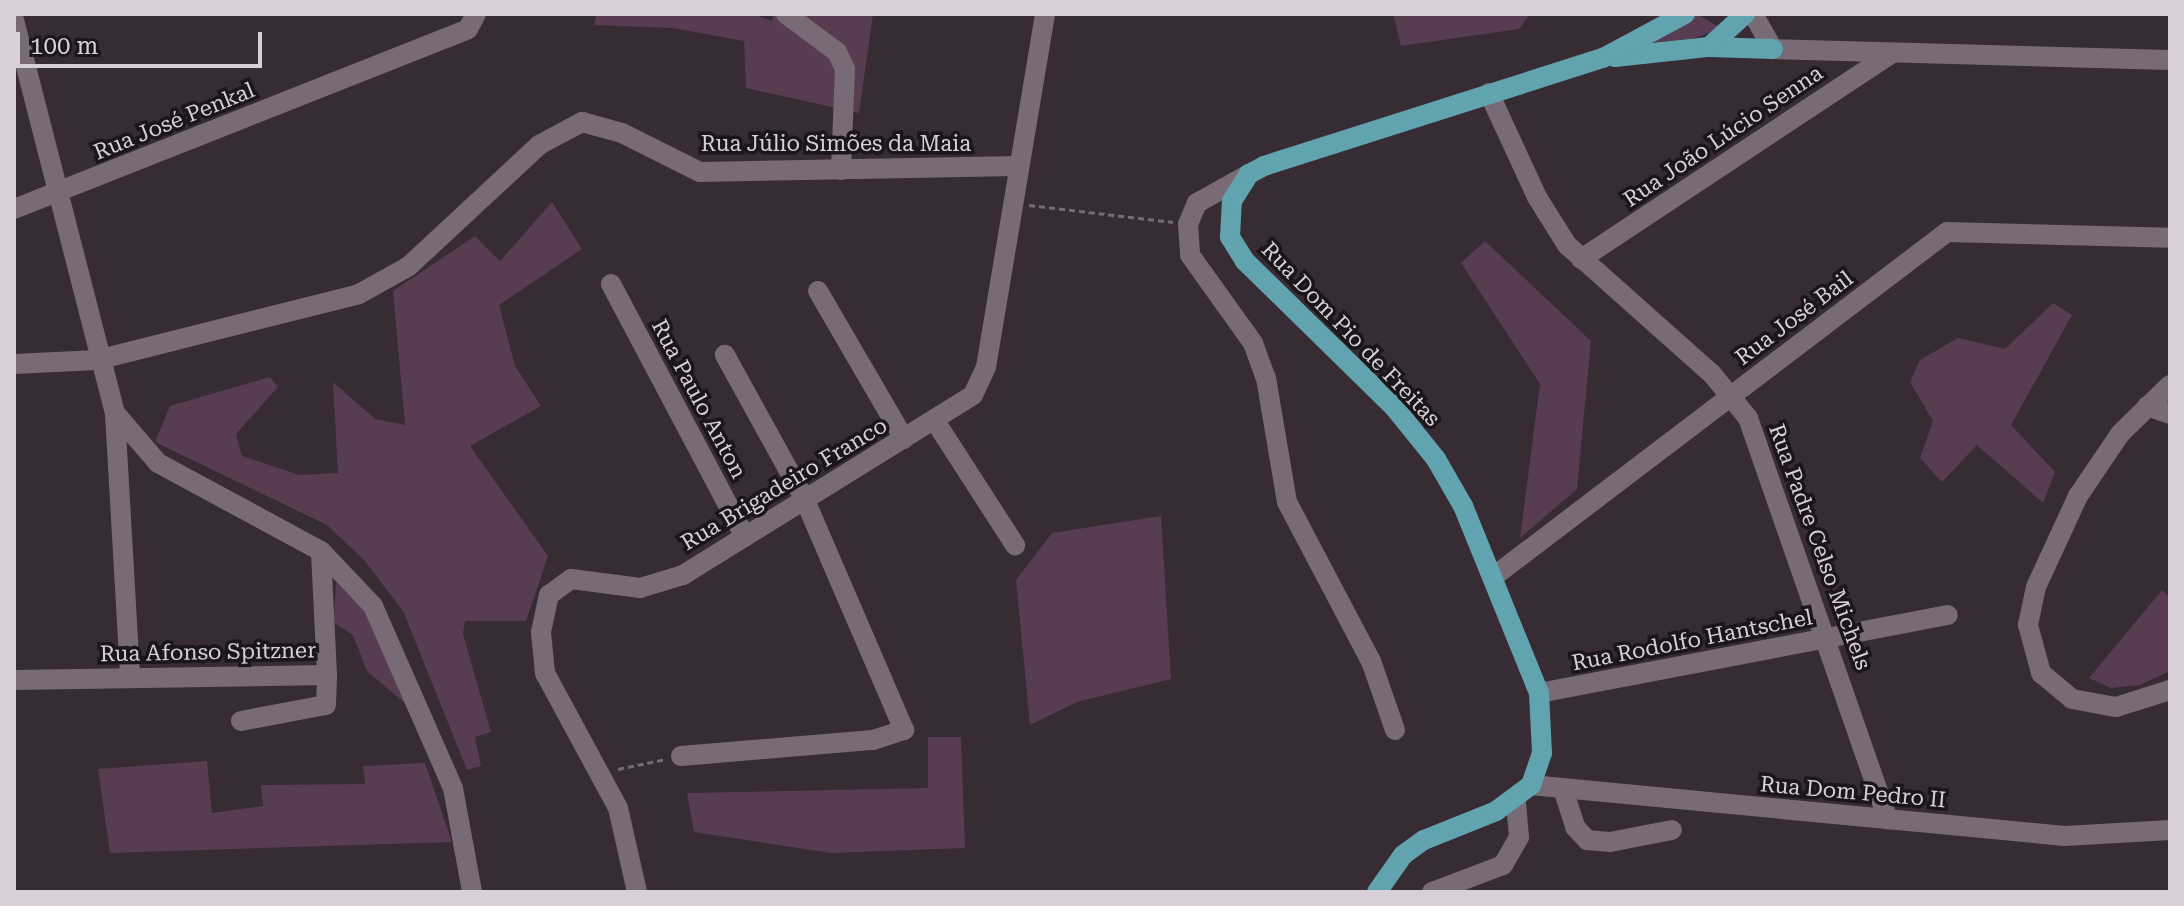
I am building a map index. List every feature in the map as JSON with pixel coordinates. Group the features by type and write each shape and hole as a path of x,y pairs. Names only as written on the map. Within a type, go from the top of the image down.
{"main road":[{"path":"1603,58 1685,14"},
{"path":"1722,14 1744,14"},
{"path":"1709,47 1744,14"},
{"path":"1249,174 1603,58 1709,47 1773,49"},
{"name":"Rua Dom Pio de Freitas","path":"1249,174 1229,218 1236,249 1415,430 1450,482 1493,577 1539,693 1542,753 1531,785 1516,800 1424,840 1403,855 1377,892"}],"street":[{"name":"Rua José Penkal","path":"14,209 468,29 476,14"},
{"path":"786,14 837,52 845,69 841,170"},
{"name":"Rua Brigadeiro Franco","path":"637,892 625,829 601,773 545,673 541,632 549,595 571,579 653,586 745,537 973,395 983,377 1045,14"},
{"path":"1753,14 1773,49 2170,60"},
{"path":"14,20 59,192 97,360 115,413 130,678"},
{"path":"1834,91 1836,53"},
{"name":"Rua João Lúcio Senna","path":"1581,259 1892,53"},
{"name":"Rua Padre Celso Michels","path":"1489,93 1537,197 1581,259 1731,395 1762,447 1888,819"},
{"name":"Rua Júlio Simões da Maia","path":"14,364 97,360 301,313 374,288 426,252 539,145 582,122 622,133 700,172 1019,166"},
{"path":"1249,174 1205,196 1188,224 1194,266 1244,327 1261,361 1287,502 1371,661 1395,730"},
{"name":"Rua José Bail","path":"1493,577 1947,232 2170,238"},
{"name":"Rua Paulo Anton","path":"611,284 745,537"},
{"path":"818,291 904,439"},
{"path":"681,756 873,740 904,730 805,500 725,355"},
{"path":"2170,385 2107,449 2067,516 2033,597 2029,645 2058,690 2094,707 2136,703 2170,690"},
{"path":"2147,406 2170,414"},
{"path":"115,413 158,463 321,551 356,583 396,647 453,788 472,892"},
{"path":"935,421 1015,545"},
{"name":"Rua Afonso Spitzner","path":"14,680 327,675 321,551"},
{"name":"Rua Rodolfo Hantschel","path":"1539,693 1948,615"},
{"path":"241,721 326,705 327,675"},
{"name":"Rua Dom Pedro II","path":"1531,785 2065,836 2170,830"},
{"path":"1563,789 1575,827 1587,840 1610,842 1672,830"},
{"path":"1432,892 1503,865 1519,837 1516,800"}],"path":[{"path":"1013,203 1188,224"},
{"path":"601,773 681,756"}],"shaded area":[{"path":"597,14 752,14 772,21 774,14 873,14 859,113 746,88 744,41 673,28 594,25"},
{"path":"1393,14 1530,14 1519,29 1401,46"},
{"path":"1697,14 1722,29 1691,39 1640,44"},
{"path":"552,202 582,249 499,305 515,366 541,406 470,446 548,556 526,621 465,621 463,634 491,732 475,737 481,766 467,770 403,611 364,560 327,525 155,442 170,406 270,377 278,387 236,434 242,456 299,475 338,473 333,382 375,419 405,425 393,291 475,236 500,261"},
{"path":"1485,241 1591,341 1577,489 1520,538 1540,384 1461,263"},
{"path":"2053,303 2072,315 2011,425 2055,472 2043,503 1977,445 1942,482 1920,458 1933,421 1910,382 1920,360 1958,338 2005,349"},
{"path":"1161,516 1171,679 1077,702 1030,725 1016,580 1052,533"},
{"path":"336,582 366,612 406,704 367,671 353,635 334,623"},
{"path":"2162,590 2170,598 2170,671 2140,685 2111,688 2089,678"},
{"path":"928,737 961,737 965,848 831,853 694,832 687,793 928,788"},
{"path":"207,761 212,813 263,806 261,785 365,784 363,766 425,763 452,842 110,853 98,769"}]}
